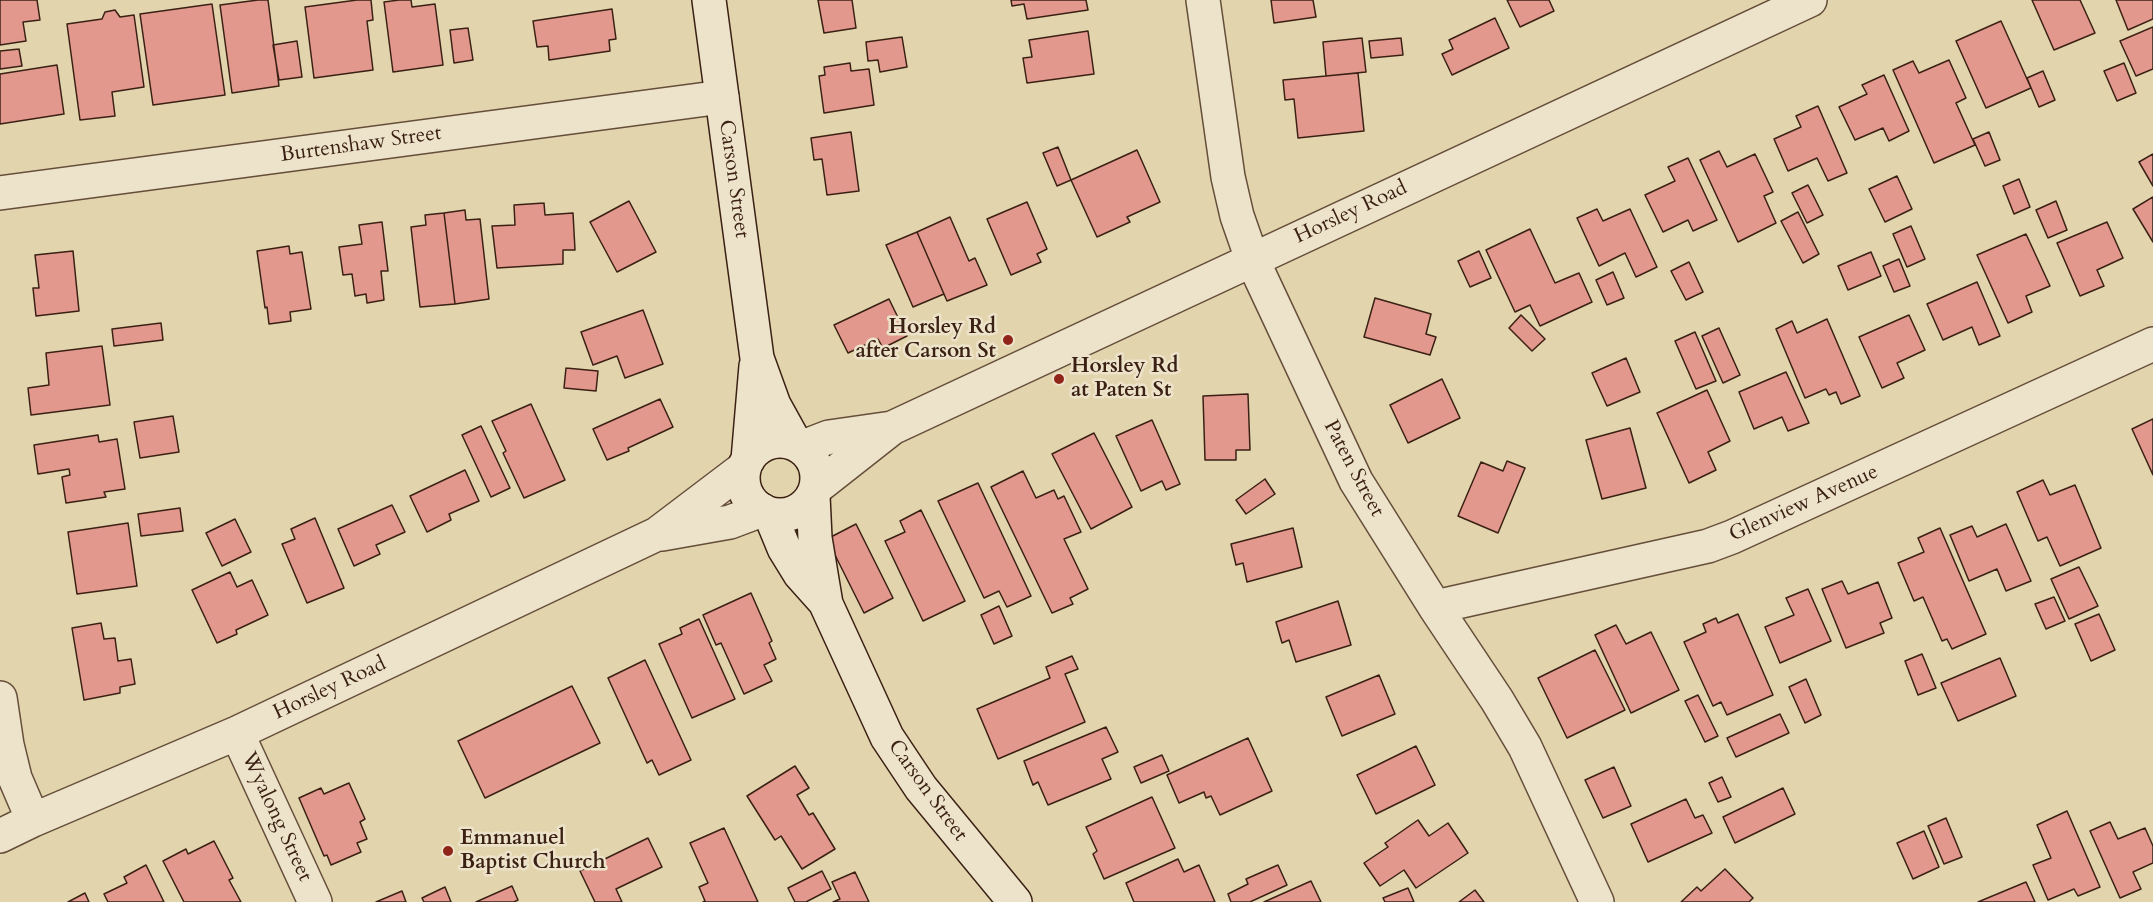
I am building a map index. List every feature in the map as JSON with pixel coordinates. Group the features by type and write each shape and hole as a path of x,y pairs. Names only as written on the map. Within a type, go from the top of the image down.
{"street":[{"name":"Carson Street","path":"709,0 757,358 774,405 799,445"},
{"name":"Paten Street","path":"1203,0 1228,177 1236,216 1252,259 1352,473 1525,747 1597,902"},
{"name":"Horsley Road","path":"815,492 892,428 1810,0"},
{"name":"Burtenshaw Street","path":"0,193 722,97"},
{"name":"Glenview Avenue","path":"1435,607 1708,546 2153,344"},
{"name":"Carson Street","path":"746,464 757,358"},
{"name":"Horsley Road","path":"799,445 830,437 892,428"},
{"path":"786,440 799,445 814,461 817,470 815,492 801,509 792,513 781,515 766,512 750,500 746,492 743,476 746,464 753,452 768,442 786,440"},
{"name":"Horsley Road","path":"0,836 237,733 657,534 746,464"},
{"name":"Carson Street","path":"815,492 815,538 826,604 887,737 937,809 1015,902"},
{"name":"Carson Street","path":"766,512 800,574 826,604"},
{"name":"Horsley Road","path":"657,534 730,522 766,512"},
{"path":"0,698 15,778 33,820"},
{"name":"Wyalong Street","path":"237,733 315,902"}],"building":[{"path":"0,0 37,0 40,20 23,22 26,41 0,45"},
{"path":"268,0 279,86 232,93 220,5"},
{"path":"371,0 373,20 367,21 373,70 314,78 305,7"},
{"path":"411,0 412,7 435,4 443,65 393,72 384,2"},
{"path":"818,0 852,0 856,28 824,33"},
{"path":"1011,0 1086,0 1088,10 1027,19 1024,4 1012,6"},
{"path":"1271,0 1313,0 1316,17 1274,23"},
{"path":"1507,0 1549,0 1554,11 1520,27"},
{"path":"2032,0 2080,0 2095,33 2054,50"},
{"path":"2116,0 2153,0 2153,19 2128,30"},
{"path":"212,4 225,95 153,105 140,14"},
{"path":"612,9 616,39 609,40 610,51 549,60 548,46 537,47 533,21"},
{"path":"115,10 120,17 134,15 144,87 112,92 115,116 80,120 67,24 102,19 105,12"},
{"path":"1495,18 1509,48 1452,75 1442,54 1453,49 1449,40"},
{"path":"2001,21 2031,88 1986,108 1956,41"},
{"path":"2153,27 2153,69 2136,76 2120,41"},
{"path":"468,28 473,60 454,63 450,30"},
{"path":"1088,31 1094,74 1027,83 1023,58 1032,57 1029,40"},
{"path":"902,37 907,67 880,72 878,60 868,61 866,42"},
{"path":"1362,38 1366,72 1326,76 1323,42"},
{"path":"1401,38 1403,55 1371,58 1369,41"},
{"path":"297,41 302,77 279,80 273,45"},
{"path":"19,49 22,66 0,69 0,51"},
{"path":"1949,60 1966,98 1956,103 1975,145 1934,163 1893,70 1913,61 1919,73"},
{"path":"850,63 851,71 869,69 874,105 824,113 819,76 825,75 824,67"},
{"path":"2124,63 2136,93 2117,101 2104,71"},
{"path":"57,65 64,114 0,124 0,74"},
{"path":"2043,71 2055,100 2039,107 2027,78"},
{"path":"1358,73 1364,131 1298,138 1294,99 1285,100 1283,80"},
{"path":"1884,75 1909,131 1889,141 1883,128 1855,140 1839,107 1867,94 1862,85"},
{"path":"1818,106 1847,173 1828,181 1817,158 1788,171 1774,139 1801,127 1796,116"},
{"path":"851,132 859,191 827,195 822,159 814,160 811,138"},
{"path":"1989,132 2000,160 1985,166 1973,139"},
{"path":"1058,147 1071,180 1057,186 1043,153"},
{"path":"1137,150 1160,202 1127,217 1130,222 1097,237 1071,180"},
{"path":"1719,151 1727,167 1755,154 1773,192 1764,196 1776,223 1738,242 1700,160"},
{"path":"2153,154 2153,186 2139,162"},
{"path":"1688,158 1717,220 1693,231 1688,220 1663,232 1645,195 1675,181 1668,167"},
{"path":"1897,176 1912,209 1885,222 1869,189"},
{"path":"2019,179 2030,207 2014,214 2003,186"},
{"path":"1808,185 1823,215 1807,223 1792,193"},
{"path":"2153,197 2153,242 2133,209"},
{"path":"629,201 656,252 617,272 590,222"},
{"path":"2056,201 2067,230 2048,238 2036,210"},
{"path":"1027,202 1047,249 1037,254 1041,262 1011,275 987,219"},
{"path":"544,203 545,215 573,213 575,250 563,250 563,264 497,268 492,226 515,225 514,205"},
{"path":"1597,209 1603,221 1630,209 1657,267 1636,277 1625,253 1599,266 1577,218"},
{"path":"465,210 466,220 480,219 489,299 455,304 444,213"},
{"path":"1798,212 1819,254 1803,263 1781,221"},
{"path":"444,213 455,304 420,307 411,227 426,225 425,215"},
{"path":"950,217 969,261 975,258 987,285 947,301 917,232"},
{"path":"382,222 388,271 381,271 384,300 367,303 366,294 355,296 352,274 343,275 339,247 362,244 359,225"},
{"path":"2107,222 2123,258 2097,270 2104,286 2080,296 2057,243"},
{"path":"1911,226 1925,259 1907,267 1893,234"},
{"path":"1530,229 1555,283 1579,273 1592,302 1540,326 1530,305 1515,312 1486,250"},
{"path":"917,232 944,294 913,307 886,245"},
{"path":"2026,234 2050,286 2026,296 2032,312 2008,323 1977,255"},
{"path":"289,246 290,254 302,252 311,309 290,312 291,321 269,324 257,251"},
{"path":"73,251 79,311 36,316 33,288 39,288 35,255"},
{"path":"1479,251 1491,278 1470,287 1458,261"},
{"path":"1871,252 1881,276 1848,290 1838,266"},
{"path":"1899,259 1910,286 1894,292 1883,266"},
{"path":"1689,262 1703,292 1686,300 1671,271"},
{"path":"1613,272 1624,298 1607,305 1596,280"},
{"path":"1977,282 2000,336 1979,345 1972,327 1943,340 1927,304"},
{"path":"1375,298 1431,314 1426,334 1436,337 1430,355 1364,337"},
{"path":"889,299 907,336 883,348 878,339 848,353 834,325"},
{"path":"643,310 663,364 625,378 617,356 593,365 581,332"},
{"path":"1521,315 1545,339 1532,351 1509,328"},
{"path":"1909,315 1925,350 1897,363 1904,378 1882,388 1859,337"},
{"path":"1827,319 1860,396 1841,404 1836,392 1829,395 1826,389 1805,398 1776,329 1792,321 1797,333"},
{"path":"161,323 163,340 114,346 112,329"},
{"path":"1719,328 1740,375 1723,383 1702,336"},
{"path":"1695,332 1716,381 1696,389 1675,341"},
{"path":"102,346 110,405 31,415 28,388 49,385 46,353"},
{"path":"1626,358 1640,392 1607,406 1592,373"},
{"path":"566,368 598,371 596,391 564,388"},
{"path":"1786,372 1809,423 1788,431 1782,417 1754,429 1739,392"},
{"path":"1442,379 1460,418 1408,443 1390,405"},
{"path":"1707,390 1730,441 1708,452 1716,470 1689,483 1657,413"},
{"path":"1248,394 1250,450 1236,450 1236,460 1205,460 1203,396"},
{"path":"660,399 673,427 607,460 593,429"},
{"path":"531,404 565,480 524,498 503,453 506,451 492,421"},
{"path":"173,416 179,452 140,458 134,422"},
{"path":"2153,419 2153,475 2132,429"},
{"path":"1152,420 1180,484 1166,490 1162,481 1141,491 1116,436"},
{"path":"481,426 510,488 491,497 462,435"},
{"path":"1630,428 1646,488 1602,499 1586,440"},
{"path":"1094,433 1132,507 1091,529 1052,454"},
{"path":"98,435 99,442 117,439 125,489 104,492 106,497 66,503 62,477 70,475 69,469 38,474 34,445"},
{"path":"1507,461 1525,468 1498,533 1458,516 1481,462 1503,471"},
{"path":"465,470 479,501 449,514 451,520 427,532 410,496"},
{"path":"1023,471 1036,498 1054,490 1058,499 1064,496 1081,532 1064,539 1088,589 1070,598 1073,604 1052,613 991,487"},
{"path":"1265,479 1275,494 1246,514 1236,500"},
{"path":"2043,480 2050,495 2075,485 2101,548 2060,566 2047,537 2038,541 2017,492"},
{"path":"978,483 1031,596 1007,607 999,591 984,598 938,501"},
{"path":"392,505 405,532 376,545 380,554 354,566 338,529"},
{"path":"180,508 183,531 141,536 138,514"},
{"path":"921,510 965,601 923,621 885,541 905,532 900,521"},
{"path":"315,518 344,588 307,603 282,544 295,539 291,529"},
{"path":"235,519 251,552 222,566 206,533"},
{"path":"128,523 137,586 77,594 68,532"},
{"path":"856,524 893,598 864,613 827,539"},
{"path":"2006,524 2031,581 2006,591 1997,569 1969,581 1950,535 1972,526 1977,537"},
{"path":"1293,528 1302,567 1247,582 1243,563 1236,565 1231,544"},
{"path":"1940,528 1986,634 1952,649 1947,639 1942,641 1923,597 1914,601 1898,563 1924,552 1918,538"},
{"path":"2079,567 2098,606 2069,619 2051,579"},
{"path":"230,572 237,587 252,580 268,615 236,630 237,634 217,643 192,590"},
{"path":"1842,581 1848,594 1878,582 1892,618 1880,623 1884,633 1846,648 1822,589"},
{"path":"1808,589 1831,641 1780,663 1765,627 1794,615 1786,598"},
{"path":"751,593 772,641 769,643 776,659 764,665 772,681 744,694 721,643 716,645 703,615"},
{"path":"2054,597 2065,621 2046,629 2035,604"},
{"path":"1338,601 1351,645 1296,662 1289,640 1282,643 1276,622"},
{"path":"999,606 1012,636 994,644 981,615"},
{"path":"1738,614 1773,695 1727,715 1721,702 1713,706 1684,642 1706,632 1703,624 1716,618 1718,623"},
{"path":"2099,614 2115,650 2091,661 2075,624"},
{"path":"699,619 735,699 692,718 659,644 682,634 680,628"},
{"path":"101,623 104,639 115,638 118,661 131,659 135,684 120,687 120,693 84,700 72,628"},
{"path":"1616,625 1626,644 1651,632 1679,690 1631,713 1595,635"},
{"path":"1595,650 1625,710 1567,738 1538,678"},
{"path":"1922,654 1936,688 1918,695 1905,661"},
{"path":"1072,656 1078,669 1065,674 1085,722 998,759 977,709 1050,678 1046,667"},
{"path":"2000,658 2016,696 1958,721 1941,683"},
{"path":"645,660 691,760 659,775 652,760 647,763 608,678"},
{"path":"1379,675 1395,714 1342,736 1326,697"},
{"path":"1806,679 1821,715 1805,723 1789,687"},
{"path":"572,686 600,743 485,798 458,741"},
{"path":"1698,695 1718,736 1705,742 1685,701"},
{"path":"1780,714 1789,733 1736,757 1727,738"},
{"path":"1106,727 1118,752 1102,759 1111,779 1048,805 1038,782 1033,785 1024,761"},
{"path":"1248,738 1272,791 1220,815 1211,796 1206,798 1204,792 1179,803 1167,775"},
{"path":"1416,746 1435,785 1376,814 1357,775"},
{"path":"1162,755 1169,771 1141,783 1134,767"},
{"path":"795,766 809,788 797,795 809,815 813,813 835,849 802,869 781,836 775,840 747,796"},
{"path":"1614,767 1631,806 1603,818 1585,780"},
{"path":"1722,777 1731,797 1718,802 1709,783"},
{"path":"349,783 365,819 360,822 367,839 357,843 361,852 331,865 327,855 324,856 299,798 321,788 324,794"},
{"path":"1783,788 1795,814 1735,843 1723,817"},
{"path":"1152,797 1175,848 1104,879 1093,854 1097,851 1086,827"},
{"path":"1686,799 1695,818 1703,815 1712,833 1648,862 1631,824"},
{"path":"2067,811 2100,887 2078,896 2074,889 2048,900 2033,865 2051,858 2037,825"},
{"path":"1946,818 1962,857 1944,864 1928,826"},
{"path":"1418,820 1429,836 1448,823 1468,853 1416,888 1404,870 1380,886 1364,863 1388,847 1385,843"},
{"path":"2110,822 2118,839 2145,828 2153,846 2153,863 2133,872 2141,889 2120,898 2090,831"},
{"path":"724,828 758,902 703,902 705,901 699,887 708,883 690,843"},
{"path":"1924,831 1939,867 1913,879 1897,843"},
{"path":"648,838 662,867 616,889 622,902 595,902 580,871"},
{"path":"214,841 233,878 229,880 241,902 184,902 163,861 186,849 188,854"},
{"path":"1178,859 1184,872 1199,865 1215,902 1134,902 1126,883"},
{"path":"146,865 164,902 108,902 104,894 127,883 124,877"},
{"path":"1278,865 1287,885 1250,902 1231,902 1228,894 1248,884 1246,879"},
{"path":"1725,869 1753,898 1749,902 1681,902 1697,887 1701,891"},
{"path":"822,871 831,889 806,902 795,902 788,888"},
{"path":"855,872 869,902 833,902 840,899 832,882"},
{"path":"1311,881 1321,902 1264,902"},
{"path":"2026,882 2035,902 1978,902"},
{"path":"512,886 518,900 514,902 476,902"},
{"path":"445,887 451,902 424,902 422,898"},
{"path":"1408,888 1414,902 1385,902 1383,898"},
{"path":"1475,890 1484,902 1459,902"},
{"path":"402,891 406,902 376,902"},
{"path":"85,893 89,902 68,902"}],"place":[{"name":"Horsley Rd after Carson St","path":"1008,340"},
{"name":"Horsley Rd at Paten St","path":"1059,379"},
{"name":"Emmanuel Baptist Church","path":"448,851"}]}
